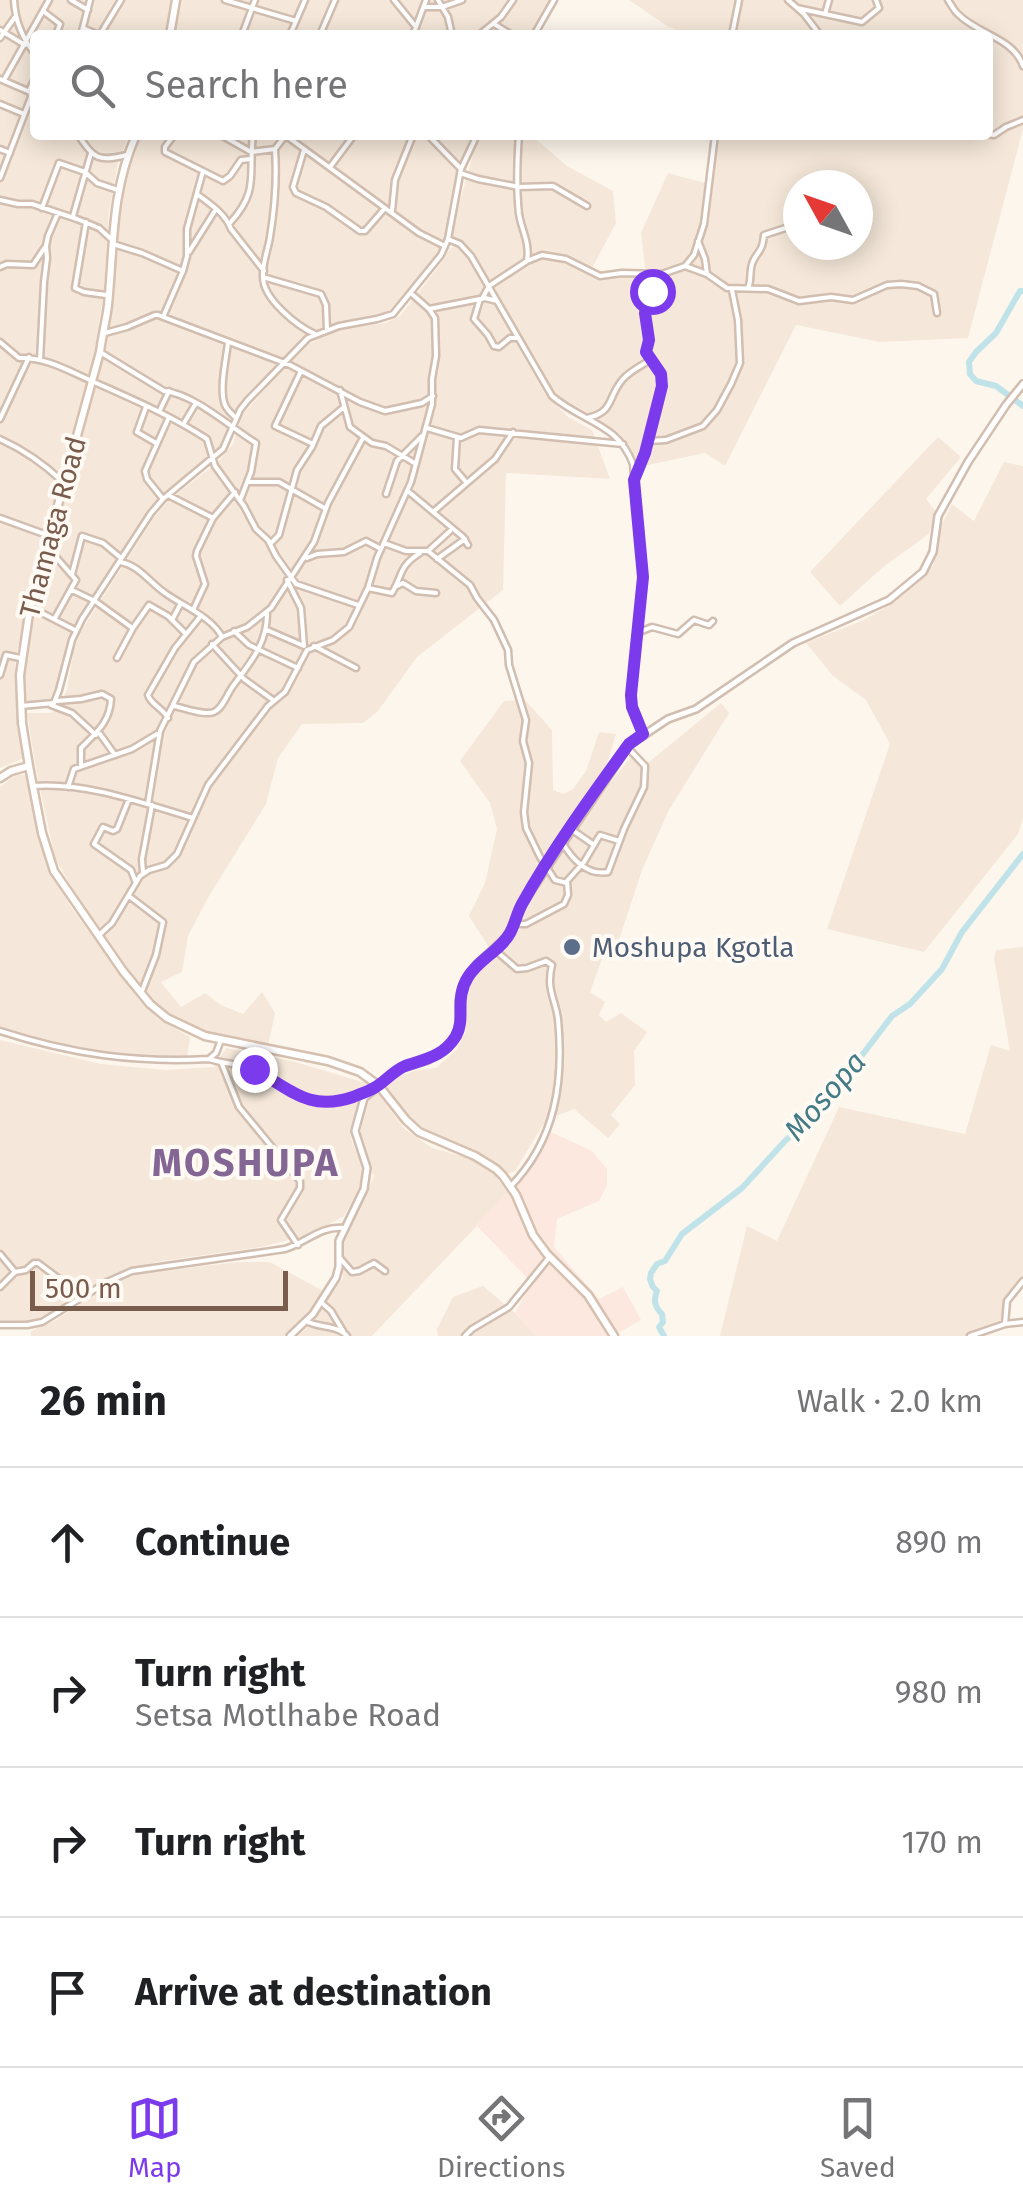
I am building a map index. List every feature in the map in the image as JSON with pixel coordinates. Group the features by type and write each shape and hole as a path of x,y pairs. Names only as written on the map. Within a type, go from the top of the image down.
{"main road":[{"path":"171,30 176,0"},
{"name":"Thamaga Road","path":"134,140 118,190 100,352 30,607 22,658 21,706 42,833 54,871 98,936 157,1011 176,1024 222,1040 328,1061 360,1072 378,1086"},
{"path":"0,778 29,766"},
{"path":"378,1086 419,1132 488,1164 503,1176 533,1236 588,1295 614,1336"}],"street":[{"path":"14,0 15,17 25,44"},
{"path":"33,30 49,0"},
{"path":"71,0 88,10"},
{"path":"89,30 83,28 90,0"},
{"path":"102,30 121,0"},
{"path":"228,0 253,3 296,21"},
{"path":"292,30 305,0"},
{"path":"322,30 335,0"},
{"path":"394,0 416,26"},
{"path":"438,0 451,30"},
{"path":"415,30 425,4 442,7 462,0"},
{"path":"486,30 513,0"},
{"path":"537,30 554,0"},
{"path":"733,30 739,0"},
{"path":"788,0 816,30"},
{"path":"824,14 829,0"},
{"path":"798,8 862,22 879,8 876,0"},
{"path":"948,0 957,14 981,30"},
{"path":"244,30 253,3"},
{"path":"43,11 60,23 58,30"},
{"path":"15,17 1,33 30,49"},
{"path":"494,24 504,30"},
{"path":"30,35 2,80 30,93"},
{"path":"993,36 1018,53 1023,66"},
{"path":"0,178 30,99"},
{"path":"0,104 24,114"},
{"path":"993,136 1023,120"},
{"path":"82,140 96,157 127,155"},
{"path":"171,140 164,151 224,180 241,160 275,149 281,140"},
{"path":"228,140 251,156"},
{"path":"230,224 246,204 252,182 253,140"},
{"path":"291,140 419,233 446,246"},
{"path":"329,168 350,140"},
{"path":"392,212 395,180 411,140"},
{"path":"433,140 472,178 519,187 558,188 588,206"},
{"path":"53,702 76,630 120,560 165,497 223,448 243,406 315,334 388,316 411,294 446,246 461,171 475,140"},
{"path":"519,140 516,178 528,245 527,261"},
{"path":"686,266 694,256 704,222 714,140"},
{"path":"0,149 10,152"},
{"path":"263,274 277,180 275,149"},
{"path":"304,150 294,187 296,193 326,207 360,231 385,208"},
{"path":"73,218 91,153"},
{"path":"42,208 58,163 118,190"},
{"path":"162,317 182,272 187,228 203,171"},
{"path":"197,194 217,208 230,224 263,274 273,299 296,325 315,334"},
{"path":"0,200 86,222 103,230 112,242 182,272"},
{"path":"186,256 217,208"},
{"path":"40,360 46,246 58,213"},
{"path":"86,222 75,288 108,295"},
{"path":"748,288 752,264 761,251 764,235 783,229"},
{"path":"448,239 466,249 552,396 616,436 632,464 643,577 631,695 643,734"},
{"path":"698,241 707,274"},
{"path":"0,267 33,264 46,246"},
{"path":"518,338 494,346 474,319 489,286 527,261 546,255 566,259 600,276 654,274 686,266 731,289 768,289 807,301 831,297 853,300 887,285 918,286 934,294 937,313"},
{"path":"263,274 321,294 326,305 327,330"},
{"path":"634,480 661,393 659,370 646,352 649,340 645,313 654,274"},
{"path":"648,442 666,440 703,426 732,384 740,362 738,320 731,289"},
{"path":"98,936 112,923 143,873 172,860 182,846 208,784 284,692 309,647 333,640 345,631 368,588 408,491 433,396 436,321 430,309 411,294"},
{"path":"430,309 481,299 497,302"},
{"path":"103,334 154,315 284,362 360,402 388,412 433,396"},
{"path":"228,343 223,401 236,418"},
{"path":"1,344 14,355 40,360 92,381 184,424 209,440 212,459 256,529 271,543 276,556 300,586 359,605"},
{"path":"100,352 138,376 196,403 257,444 240,500"},
{"path":"0,419 29,358"},
{"path":"586,418 603,413 624,377 650,359"},
{"path":"301,371 275,425 313,444"},
{"path":"0,1032 100,1056 209,1059 254,1069 300,1097 318,1102 335,1102 370,1091 399,1070 437,1055 453,1041 460,1028 459,1000 465,980 508,936 522,905 627,747 668,719 696,709 793,643 889,600 923,572 934,552 938,516 968,462 1021,386"},
{"path":"340,390 350,427 374,444 386,446 416,464"},
{"path":"158,412 169,391"},
{"path":"184,424 196,403"},
{"path":"146,406 136,432 156,443"},
{"path":"271,543 279,535 291,488 322,424 344,407"},
{"path":"169,417 145,475 165,497 213,518"},
{"path":"426,430 457,438 479,430 624,444"},
{"path":"386,494 400,456 426,430"},
{"path":"434,512 495,459 513,432"},
{"path":"143,873 160,731 194,662 222,637 267,612 316,537 326,509 364,438"},
{"path":"457,438 455,469 466,482"},
{"path":"0,439 47,467 64,483"},
{"path":"248,482 274,481 326,509"},
{"path":"408,491 468,545"},
{"path":"193,610 205,584 196,554 213,518 235,492"},
{"path":"0,518 50,536"},
{"path":"395,587 406,564 451,529"},
{"path":"72,574 82,536 103,543 161,591 219,630 222,637"},
{"path":"438,560 465,539"},
{"path":"303,560 317,554 344,552 366,542 425,551 470,585 492,615 508,650 526,720 524,822 546,867 557,882 567,884"},
{"path":"47,548 76,580 55,618"},
{"path":"406,551 406,564"},
{"path":"287,580 302,608 309,647"},
{"path":"368,588 390,593 402,583 416,591 436,594"},
{"path":"72,590 133,628"},
{"path":"172,620 182,603"},
{"path":"117,658 148,605 186,634"},
{"path":"30,607 76,630"},
{"path":"174,706 213,712 222,704 258,650 266,630 267,612"},
{"path":"168,718 148,695 200,617"},
{"path":"637,633 654,627 678,634 694,620 709,625 713,620"},
{"path":"266,630 356,668"},
{"path":"234,632 258,650 298,668"},
{"path":"212,644 242,676 274,700"},
{"path":"0,673 6,656 22,658"},
{"path":"21,706 109,696 111,706 97,734 82,748 81,766"},
{"path":"53,702 72,713 115,754"},
{"path":"68,787 72,770 132,749 160,731"},
{"path":"147,740 157,747"},
{"path":"562,842 582,866 606,873 644,787 645,766 627,747"},
{"path":"33,786 68,787 129,799 193,818"},
{"path":"129,799 117,829 103,828 94,844 131,870 136,882"},
{"path":"571,829 594,845"},
{"path":"514,924 526,924 561,907 567,900 568,878 582,866 601,834 619,841"},
{"path":"128,896 163,922 141,994"},
{"path":"495,950 517,969 546,961 551,964 550,991 557,1012 559,1070 555,1108 532,1158 510,1186"},
{"path":"209,1059 222,1040"},
{"path":"222,1064 239,1107 300,1181 300,1188 280,1220 298,1245"},
{"path":"290,1336 306,1321 336,1278 339,1241 367,1178 356,1131 364,1098 370,1091"},
{"path":"0,1325 42,1322 132,1271 277,1251 298,1245 330,1227 345,1228"},
{"path":"0,1254 15,1272"},
{"path":"339,1257 352,1272 374,1262 385,1270"},
{"path":"465,1336 509,1307 550,1257"},
{"path":"0,1287 15,1272 34,1263 62,1281 79,1300"},
{"path":"1005,1324 1008,1301 1023,1281"},
{"path":"321,1302 345,1334"},
{"path":"306,1321 345,1334"},
{"path":"970,1336 1023,1322"},
{"path":"27,1326 27,1336"}],"shaded area":[{"path":"0,0 171,0 167,30 30,30 30,140 127,140 118,162 109,212 104,291 94,355 49,516 15,661 24,758 0,768"},
{"path":"179,0 551,0 534,30 175,30"},
{"path":"629,0 1023,0 1023,129 968,338 880,342 796,325 725,466 705,453 638,467 631,449 614,431 552,396 482,266 467,245 452,239 480,140 537,140 567,166 613,191 616,223 590,272 614,275 646,274 641,233 668,173 705,183 712,140 993,140 993,30 677,30"},
{"path":"138,140 474,140 457,173 442,253 391,316 336,324 308,337 240,409 222,450 176,485 146,519 78,622 52,703 24,704 29,622 107,326 118,212"},
{"path":"456,247 465,254 545,394 568,417 592,430 610,479 506,473 503,590 417,657 378,711 363,723 302,724 278,758 266,804 188,936 182,972 161,982 181,1007 205,993 243,1014 262,992 275,1013 268,1047 209,1036 176,1022 149,1000 94,926 55,858 27,713 51,713 59,706 83,628 153,519 168,501 218,462 233,444 241,417 278,374 309,344 336,330 386,323 400,316 450,248"},
{"path":"938,437 961,457 926,499 936,512 929,534 883,567 840,606 810,572"},
{"path":"1004,462 1023,466 1023,818 1018,834 924,952 827,929 890,744 866,700 833,676 806,643 864,620 893,603 933,566 942,524 952,504 974,521"},
{"path":"525,700 552,730 553,790 564,794 573,789 586,771 599,732 616,734 603,777 532,885 502,942 490,949 469,916 485,883 497,829 490,803 460,761 504,701"},
{"path":"721,703 729,713 669,810 642,870 616,949 605,951 590,992 605,1002 599,1015 606,1022 621,1013 647,1032 634,1051 635,1085 611,1115 620,1124 608,1138 574,1109 546,1120 515,1171 508,1174 487,1157 421,1131 385,1089 398,1077 436,1068 456,1050 466,1031 464,1001 469,981 508,946 520,929 536,890 599,796 631,757 649,762"},
{"path":"16,775 27,775 49,870 71,907 139,1000 160,1020 190,1037 187,1058 97,1054 0,1029 0,787"},
{"path":"1023,947 1023,1279 1003,1305 1002,1324 968,1336 720,1336 747,1226 777,1241 839,1107 965,1134 991,1045 1010,1051 994,958 996,950"},
{"path":"0,1040 101,1064 165,1070 214,1067 226,1048 292,1061 369,1084 350,1130 362,1176 356,1195 344,1216 309,1235 261,1247 156,1262 118,1273 42,1317 26,1322 0,1322"},
{"path":"375,1090 404,1128 432,1148 469,1158 494,1174 508,1193 372,1336 298,1336 343,1278 342,1241 374,1177 360,1139 364,1105"},
{"path":"551,1132 592,1151 607,1169 607,1185 599,1201 557,1219 554,1247 599,1299 623,1287 641,1320 613,1336 537,1336 515,1313 532,1283 476,1225 528,1171"},
{"path":"270,1262 323,1291 306,1317 285,1336 31,1336 31,1331 56,1320 116,1281 136,1274"},
{"path":"483,1286 537,1336 438,1336 437,1329 453,1297"}],"waterway":[{"name":"Mosopa","path":"1023,291 996,333 969,362 970,374 976,381 996,386 1023,406"},
{"name":"Mosopa","path":"664,1336 659,1327 662,1314 655,1304 657,1291 650,1279 657,1264 665,1261 682,1234 742,1188 816,1114 830,1090 892,1016 910,1004 942,969 962,932 1023,854"}],"place":[{"name":"Moshupa Kgotla","path":"572,947"}],"district":[{"name":"MOSHUPA","path":"246,1163"}],"route":[{"path":"254,1069 306,1100 335,1102 370,1091 406,1066 428,1060 444,1050 460,1028 459,1000 465,980 508,936 522,905 562,842 629,744 643,734 631,695 643,577 634,480 662,386 661,374 646,352 649,340 645,313 652,291"}]}
